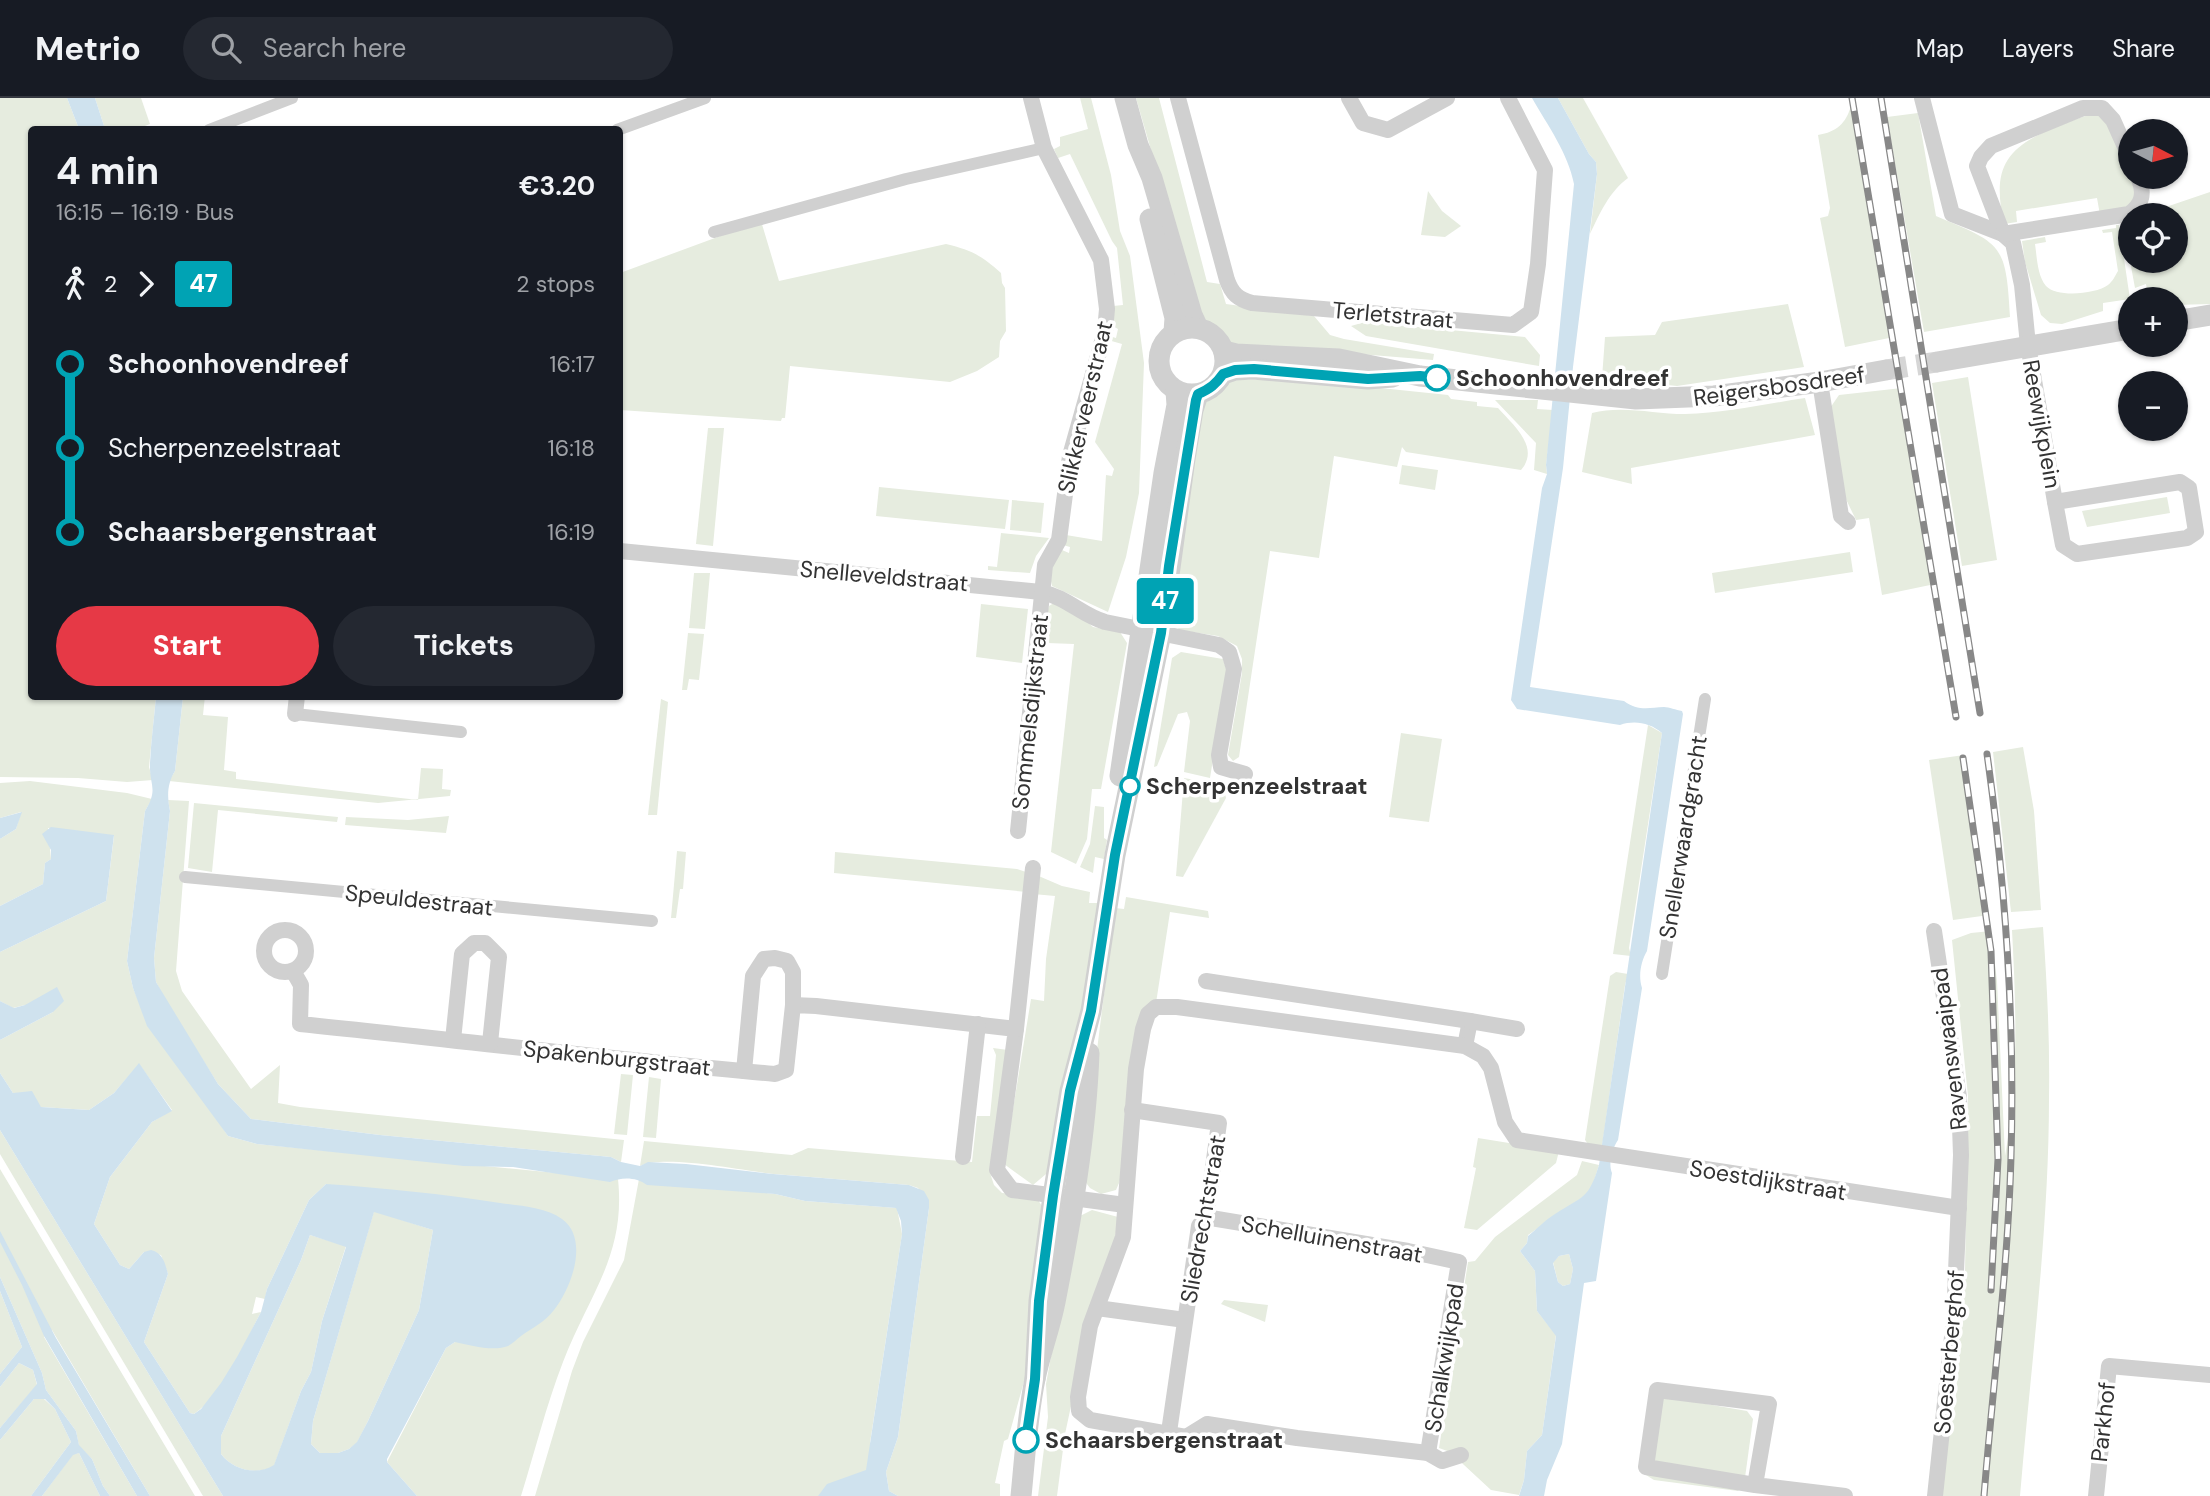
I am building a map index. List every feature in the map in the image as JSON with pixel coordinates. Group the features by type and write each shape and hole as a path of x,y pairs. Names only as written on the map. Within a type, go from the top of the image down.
{"street":[{"path":"228,126 292,98"},
{"path":"623,128 682,104 705,98"},
{"name":"Slikkerveerstraat","path":"1031,98 1044,148 1101,260 1107,309 1105,331 1070,456 1059,540 1045,565 1041,592"},
{"path":"1125,98 1198,328"},
{"name":"Terletstraat","path":"1178,98 1227,280 1232,293 1241,300 1513,325 1531,312 1538,264 1545,170 1508,98"},
{"path":"1349,98 1363,123 1388,130 1447,98"},
{"path":"1922,98 1952,214 2003,234 2129,214 2138,207 2142,199 2142,189"},
{"name":"Reewijkplein","path":"2055,502 2180,482 2189,488 2196,532 2187,538 2077,554 2063,545 2055,502 2028,345 2022,285 2013,243 2003,234 1977,166 1991,146 2083,108 2102,108 2113,120 2118,131"},
{"path":"1138,145 1141,179 1175,318 1174,332"},
{"path":"714,232 906,179 1044,148"},
{"path":"2188,319 2210,315"},
{"path":"1185,328 1198,328 1209,332 1218,340 1224,351 1223,374 1209,390 1198,394 1176,391 1160,373 1160,350 1165,340 1174,332 1185,328"},
{"path":"1937,362 2118,331"},
{"name":"Reigersbosdreef","path":"1224,351 1236,354 1339,359 1420,376 1636,399 1677,399 1820,382 1886,370"},
{"name":"Reigersbosdreef","path":"1223,374 1254,369 1368,379 1420,376"},
{"path":"1820,382 1841,516 1848,522"},
{"path":"1151,631 1164,473 1177,405 1176,391"},
{"path":"1021,1496 1027,1426 1035,1379 1039,1301 1063,1197 1070,1091 1091,1011 1151,631 1198,394"},
{"name":"Snelleveldstraat","path":"623,551 1041,592 1061,597 1097,620 1219,645 1229,652 1234,668 1219,755 1221,767 1245,774"},
{"name":"Sommelsdijkstraat","path":"1017,831 1042,606 1041,592"},
{"name":"Snellerwaardgracht","path":"1662,974 1705,699"},
{"path":"297,700 295,714 461,732"},
{"path":"1033,868 1016,1029 997,1170 1012,1190 1125,1205"},
{"name":"Speuldestraat","path":"185,877 652,921"},
{"name":"Ravenswaaipad","path":"1934,931 1959,1097 1959,1208"},
{"name":"Spakenburgstraat","path":"453,1040 462,954 474,943 485,943 499,957 491,1044"},
{"name":"Spakenburgstraat","path":"293,971 301,985 300,1024 636,1062 744,1071 775,1073 786,1070 793,1006 793,972 787,961 764,958 752,976 744,1071"},
{"path":"1206,981 1517,1029"},
{"path":"1270,1020 1275,992"},
{"path":"1340,1029 1343,1002"},
{"path":"793,1006 816,1006 1016,1029"},
{"path":"1461,1455 1443,1461 1428,1453 1207,1424 1186,1437 1090,1420 1079,1411 1077,1397 1090,1326 1123,1237 1132,1110 1143,1030 1148,1014 1156,1007 1177,1007 1465,1046 1470,1021"},
{"path":"963,1157 978,1024"},
{"name":"Soestdijkstraat","path":"1465,1046 1483,1056 1490,1068 1505,1122 1517,1140 1959,1208"},
{"name":"Sliedrechtstraat","path":"1132,1110 1219,1123 1205,1217 1199,1226 1169,1432"},
{"name":"Soesterberghof","path":"1935,1496 1954,1318 1959,1208"},
{"name":"Schelluinenstraat","path":"1205,1217 1459,1262"},
{"name":"Schalkwijkpad","path":"1428,1453 1459,1262"},
{"name":"Sliedrechtstraat","path":"1097,1308 1185,1320"},
{"name":"Parkhof","path":"2096,1496 2109,1366 2210,1375"},
{"path":"1755,1485 1769,1405 1657,1390 1646,1467 1755,1485 1845,1496"}],"shaded area":[{"path":"0,98 67,98 78,126 28,126 28,700 156,700 149,767 153,780 127,782 0,777"},
{"path":"95,98 141,98 150,124 104,126"},
{"path":"1080,98 1091,98 1111,175 1120,231 1130,256 1144,363 1139,493 1126,557 1108,612 1052,586 1049,572 1062,550 1069,553 1070,547 1063,545 1066,535 1102,541 1106,475 1112,476 1114,469 1095,442 1122,344 1108,340 1109,336 1116,338 1118,329 1113,326 1113,306 1123,305 1117,248 1070,154 1058,158 1054,149 1060,146 1060,137 1088,129"},
{"path":"1136,98 1159,98 1207,282 1220,284 1226,304 1314,316 1330,335 1434,354 1433,360 1347,353 1233,350 1198,313"},
{"path":"1558,98 1583,98 1628,178 1610,196 1590,234 1596,162"},
{"path":"1851,106 1894,337 1845,347 1820,218 1828,216 1830,208 1818,135 1840,126"},
{"path":"1918,113 1936,216 1975,233 1996,249 2006,274 2010,317 1924,332 1887,117"},
{"path":"2103,113 2118,147 2118,189 2134,189 2136,197 2132,203 2118,203 2118,211 2100,215 2097,198 2016,211 2017,222 2004,224 2001,175 2014,152 2038,135 2084,116"},
{"path":"1428,191 1442,211 1461,226 1445,237 1421,235"},
{"path":"2210,192 2210,304 2188,305 2188,287 2147,287 2146,284 2135,287 2132,273 2188,273 2188,203 2178,203"},
{"path":"761,221 779,281 946,244 975,254 1001,273 1005,288 1006,331 1000,341 999,357 977,371 950,382 790,366 785,418 781,421 623,410 623,272"},
{"path":"2118,225 2118,271 2112,232 2103,233 2102,230 2116,228"},
{"path":"2045,237 2046,242 2035,244 2039,271 2043,282 2051,290 2086,292 2102,288 2113,280 2118,271 2126,273 2128,287 2118,287 2118,301 2103,303 2103,311 2062,324 2050,323 2041,315 2025,262 2022,241"},
{"path":"1788,304 1804,367 1677,386 1602,378 1605,337 1655,335 1662,322"},
{"path":"1365,322 1525,337 1540,355 1539,366 1366,336 1351,326"},
{"path":"1968,377 1997,560 1962,566 1932,383"},
{"path":"1294,379 1448,395 1451,399 1477,402 1477,406 1498,408 1522,436 1528,453 1521,470 1406,452 1402,447 1397,467 1334,456 1319,558 1270,551 1239,757 1233,761 1228,755 1242,673 1242,659 1237,646 1218,636 1179,630 1171,613 1204,402 1232,380"},
{"path":"1902,388 1935,584 1882,595 1869,518 1856,520 1842,491 1828,411 1839,395"},
{"path":"1805,398 1815,435 1631,468 1632,484 1582,472 1592,413 1626,410 1700,413"},
{"path":"1495,400 1538,400 1537,409 1553,410 1547,474 1534,470 1536,443"},
{"path":"708,428 724,428 713,546 696,544"},
{"path":"1402,465 1438,470 1435,490 1399,484"},
{"path":"879,487 1009,500 1005,529 876,516"},
{"path":"2167,497 2170,513 2087,527 2082,511"},
{"path":"1012,500 1044,503 1041,533 1010,530"},
{"path":"1001,533 1049,538 1036,556 1030,573 988,570 988,566 997,567"},
{"path":"1850,552 1853,572 1715,593 1712,573"},
{"path":"694,573 710,573 705,629 689,628"},
{"path":"1057,601 1067,605 1093,627 1120,632 1127,643 1101,789 1092,789 1087,839 1076,864 1051,852 1074,644 1047,643 1045,654 1042,654 1047,612 1049,606"},
{"path":"981,604 1028,609 1022,663 976,657"},
{"path":"688,633 704,634 699,680 689,679 687,690 682,690"},
{"path":"1181,652 1223,659 1227,672 1210,778 1184,772 1190,721 1187,712 1178,714 1157,766 1154,767 1172,658"},
{"path":"661,699 668,702 657,815 648,815"},
{"path":"183,700 205,700 203,715 228,717 224,770 236,772 236,779 414,800 378,803 169,781 175,771"},
{"path":"1648,725 1662,733 1629,948 1631,956 1613,954"},
{"path":"1401,733 1442,739 1429,822 1389,817"},
{"path":"2023,747 2034,811 2041,910 2011,912 1993,752"},
{"path":"1964,755 1989,915 1953,920 1929,760"},
{"path":"421,768 443,769 442,789 451,790 450,796 418,799"},
{"path":"1184,778 1223,785 1226,798 1183,877 1176,876"},
{"path":"30,781 127,793 152,799 145,811 127,961 133,988 139,1002 228,1136 257,1144 618,1179 619,1206 611,1253 563,1362 521,1496 417,1496 387,1462 446,1348 455,1342 503,1256 326,1184 309,1200 267,1289 265,1299 256,1297 252,1314 261,1312 225,1381 205,1404 194,1414 190,1413 144,1342 168,1274 161,1255 144,1252 129,1269 120,1265 94,1224 110,1177 152,1122 172,1110 139,1064 114,1093 89,1110 41,1107 13,1093 0,1073 0,1040 53,1012 25,1005 13,1008 0,1001 0,952 106,901 114,836 48,828 51,859 45,863 43,884 0,906 0,839 16,829 21,812 0,818 0,783"},
{"path":"168,800 189,801 176,971 182,991 251,1089 280,1065 278,1103 624,1140 621,1162 611,1157 380,1135 251,1119 218,1084 156,982 154,958 170,811"},
{"path":"194,803 338,817 337,822 218,810 212,872 188,868"},
{"path":"1095,806 1104,807 1104,838 1107,840 1104,859 1095,857 1093,873 1080,867 1090,844"},
{"path":"449,816 446,833 345,825 346,817 408,820"},
{"path":"677,851 686,852 683,889 680,889 676,918 671,918"},
{"path":"835,852 1017,869 1029,873 1027,892 834,873"},
{"path":"1034,874 1062,886 1090,892 1089,903 1098,903 1089,969 1052,1169 1033,1185 1004,1164 1031,999 1044,1001 1046,959 1055,896 1033,894"},
{"path":"1126,897 1208,911 1209,918 1170,912 1156,1003 1122,1176 1116,1190 1101,1194 1090,1188 1081,1176 1115,908 1124,909"},
{"path":"2043,927 2049,1034 2048,1148 2043,1247 2020,1496 1934,1496 1940,1434 1955,1406 1965,1271 1968,1096 1952,940 1971,933 1991,931 1997,981 2005,1156 2014,1071 2012,930"},
{"path":"1616,972 1628,974 1602,1147 1588,1144 1585,1140 1610,976"},
{"path":"993,1048 1008,1050 990,1173 994,1185 1002,1193 1035,1195 1045,1211 1027,1371 1008,1439 1004,1441 995,1483 1000,1484 1000,1496 898,1496 889,1491 886,1472 898,1437 929,1208 918,1188 685,1162 640,1166 644,1141 792,1155 808,1148 972,1162 977,1116 990,1116 996,1055"},
{"path":"621,1074 633,1075 627,1135 614,1134"},
{"path":"649,1077 661,1079 656,1138 643,1137"},
{"path":"0,1130 223,1496 203,1496 0,1154"},
{"path":"1478,1138 1559,1151 1556,1163 1477,1230 1464,1228 1476,1168 1473,1167"},
{"path":"1582,1161 1599,1165 1592,1187 1586,1195 1528,1235 1527,1243 1520,1251 1535,1271 1537,1311 1556,1335 1542,1435 1527,1451 1524,1480 1519,1495 1491,1490 1450,1452 1439,1448 1468,1262 1475,1261 1495,1237 1577,1175"},
{"path":"0,1169 195,1496 150,1496 52,1330 44,1337 137,1496 110,1496 92,1459 79,1446 76,1431 46,1390 42,1373 0,1277"},
{"path":"639,1179 775,1194 805,1201 897,1208 902,1234 870,1443 873,1441 863,1486 846,1496 535,1496 572,1371 583,1342 624,1260"},
{"path":"1092,1210 1118,1217 1115,1238 1077,1378 1065,1434 1057,1496 1038,1496 1048,1417 1046,1384 1076,1218"},
{"path":"374,1211 433,1230 419,1310 357,1443 338,1453 320,1453 311,1444 313,1421"},
{"path":"310,1235 346,1246 322,1321 311,1372 301,1391 274,1466 260,1471 246,1470 232,1464 221,1454 221,1436"},
{"path":"1569,1254 1573,1269 1570,1284 1563,1286 1558,1282 1553,1262 1559,1256"},
{"path":"0,1291 22,1347 0,1374"},
{"path":"1224,1300 1268,1305 1265,1322 1221,1304"},
{"path":"19,1363 33,1370 37,1385 0,1428 0,1387"},
{"path":"1660,1396 1747,1411 1753,1419 1744,1485 1738,1491 1654,1480 1646,1475"},
{"path":"34,1399 44,1399 55,1409 71,1442 31,1496 0,1496 0,1440"},
{"path":"79,1453 100,1496 42,1496 73,1454"}],"water":[{"path":"67,98 95,98 104,126 78,126"},
{"path":"1532,98 1558,98 1596,162 1597,174 1563,468 1530,687 1624,701 1638,708 1668,707 1682,711 1683,714 1647,951 1641,969 1642,988 1618,1140 1612,1152 1612,1173 1596,1281 1584,1283 1562,1444 1547,1480 1544,1496 1519,1496 1524,1480 1527,1451 1542,1435 1556,1336 1537,1311 1535,1271 1520,1251 1527,1243 1528,1236 1551,1216 1588,1191 1599,1165 1662,733 1642,723 1620,725 1517,709 1511,700 1542,488 1547,474 1574,184 1562,151","holes":["1569,1254 1573,1269 1570,1284 1563,1286 1558,1282 1553,1263 1559,1256"]},
{"path":"156,700 183,700 175,771 168,790 170,811 154,958 156,982 218,1084 251,1119 380,1135 611,1157 640,1166 648,1162 686,1164 909,1185 924,1191 929,1200 929,1208 898,1437 886,1472 889,1491 898,1496 818,1496 827,1484 866,1470 902,1234 896,1208 805,1201 775,1194 647,1185 629,1179 610,1182 513,1167 464,1166 257,1144 228,1136 147,1026 133,988 127,961 145,811 152,797 150,763"},
{"path":"22,812 16,829 0,839 0,818"},
{"path":"51,827 114,835 106,901 0,952 0,906 43,884 45,863 51,859 51,850 42,834"},
{"path":"57,987 64,1001 53,1012 0,1040 0,1001 14,1008 25,1005"},
{"path":"139,1063 172,1111 152,1122 110,1177 94,1224 120,1265 129,1269 144,1252 151,1250 163,1259 168,1274 144,1342 190,1413 194,1414 201,1409 237,1357 261,1312 267,1289 309,1200 326,1184 435,1194 532,1208 555,1215 570,1228 575,1239 575,1264 566,1290 547,1318 502,1348 455,1342 446,1348 387,1459 417,1496 223,1496 0,1130 0,1073 13,1093 32,1091 41,1107 89,1110 114,1093","holes":["374,1212 433,1230 419,1310 357,1442 338,1453 320,1453 311,1444 313,1421","310,1235 346,1247 322,1321 311,1372 301,1391 274,1465 260,1470 246,1470 232,1464 221,1454 221,1436"]},
{"path":"0,1231 56,1338 150,1496 137,1496 44,1336 0,1242"},
{"path":"0,1277 42,1373 46,1390 76,1431 79,1445 92,1459 110,1496 100,1496 79,1453 73,1455 42,1496 31,1496 71,1442 55,1409 45,1399 34,1399 0,1440 0,1428 37,1384 33,1370 19,1363 0,1387 0,1374 22,1347 0,1291"}],"tunnel":[{"path":"1886,370 1937,362"}],"railway":[{"path":"1852,98 1956,717"},
{"path":"1881,98 1980,713"},
{"path":"1984,1496 2007,1242 2012,1106 2008,955 1987,754"},
{"path":"1963,758 1991,951 1998,1159 1991,1290"}],"bus line":[{"name":"47","path":"1026,1440 1035,1379 1039,1301 1070,1091 1091,1011 1115,855 1161,633 1193,410 1198,394 1209,390 1223,374 1235,370 1254,369 1368,379 1420,376 1437,378"}],"place":[{"name":"Schoonhovendreef","path":"1437,378"},
{"name":"Scherpenzeelstraat","path":"1130,786"},
{"name":"Schaarsbergenstraat","path":"1026,1440"}]}
